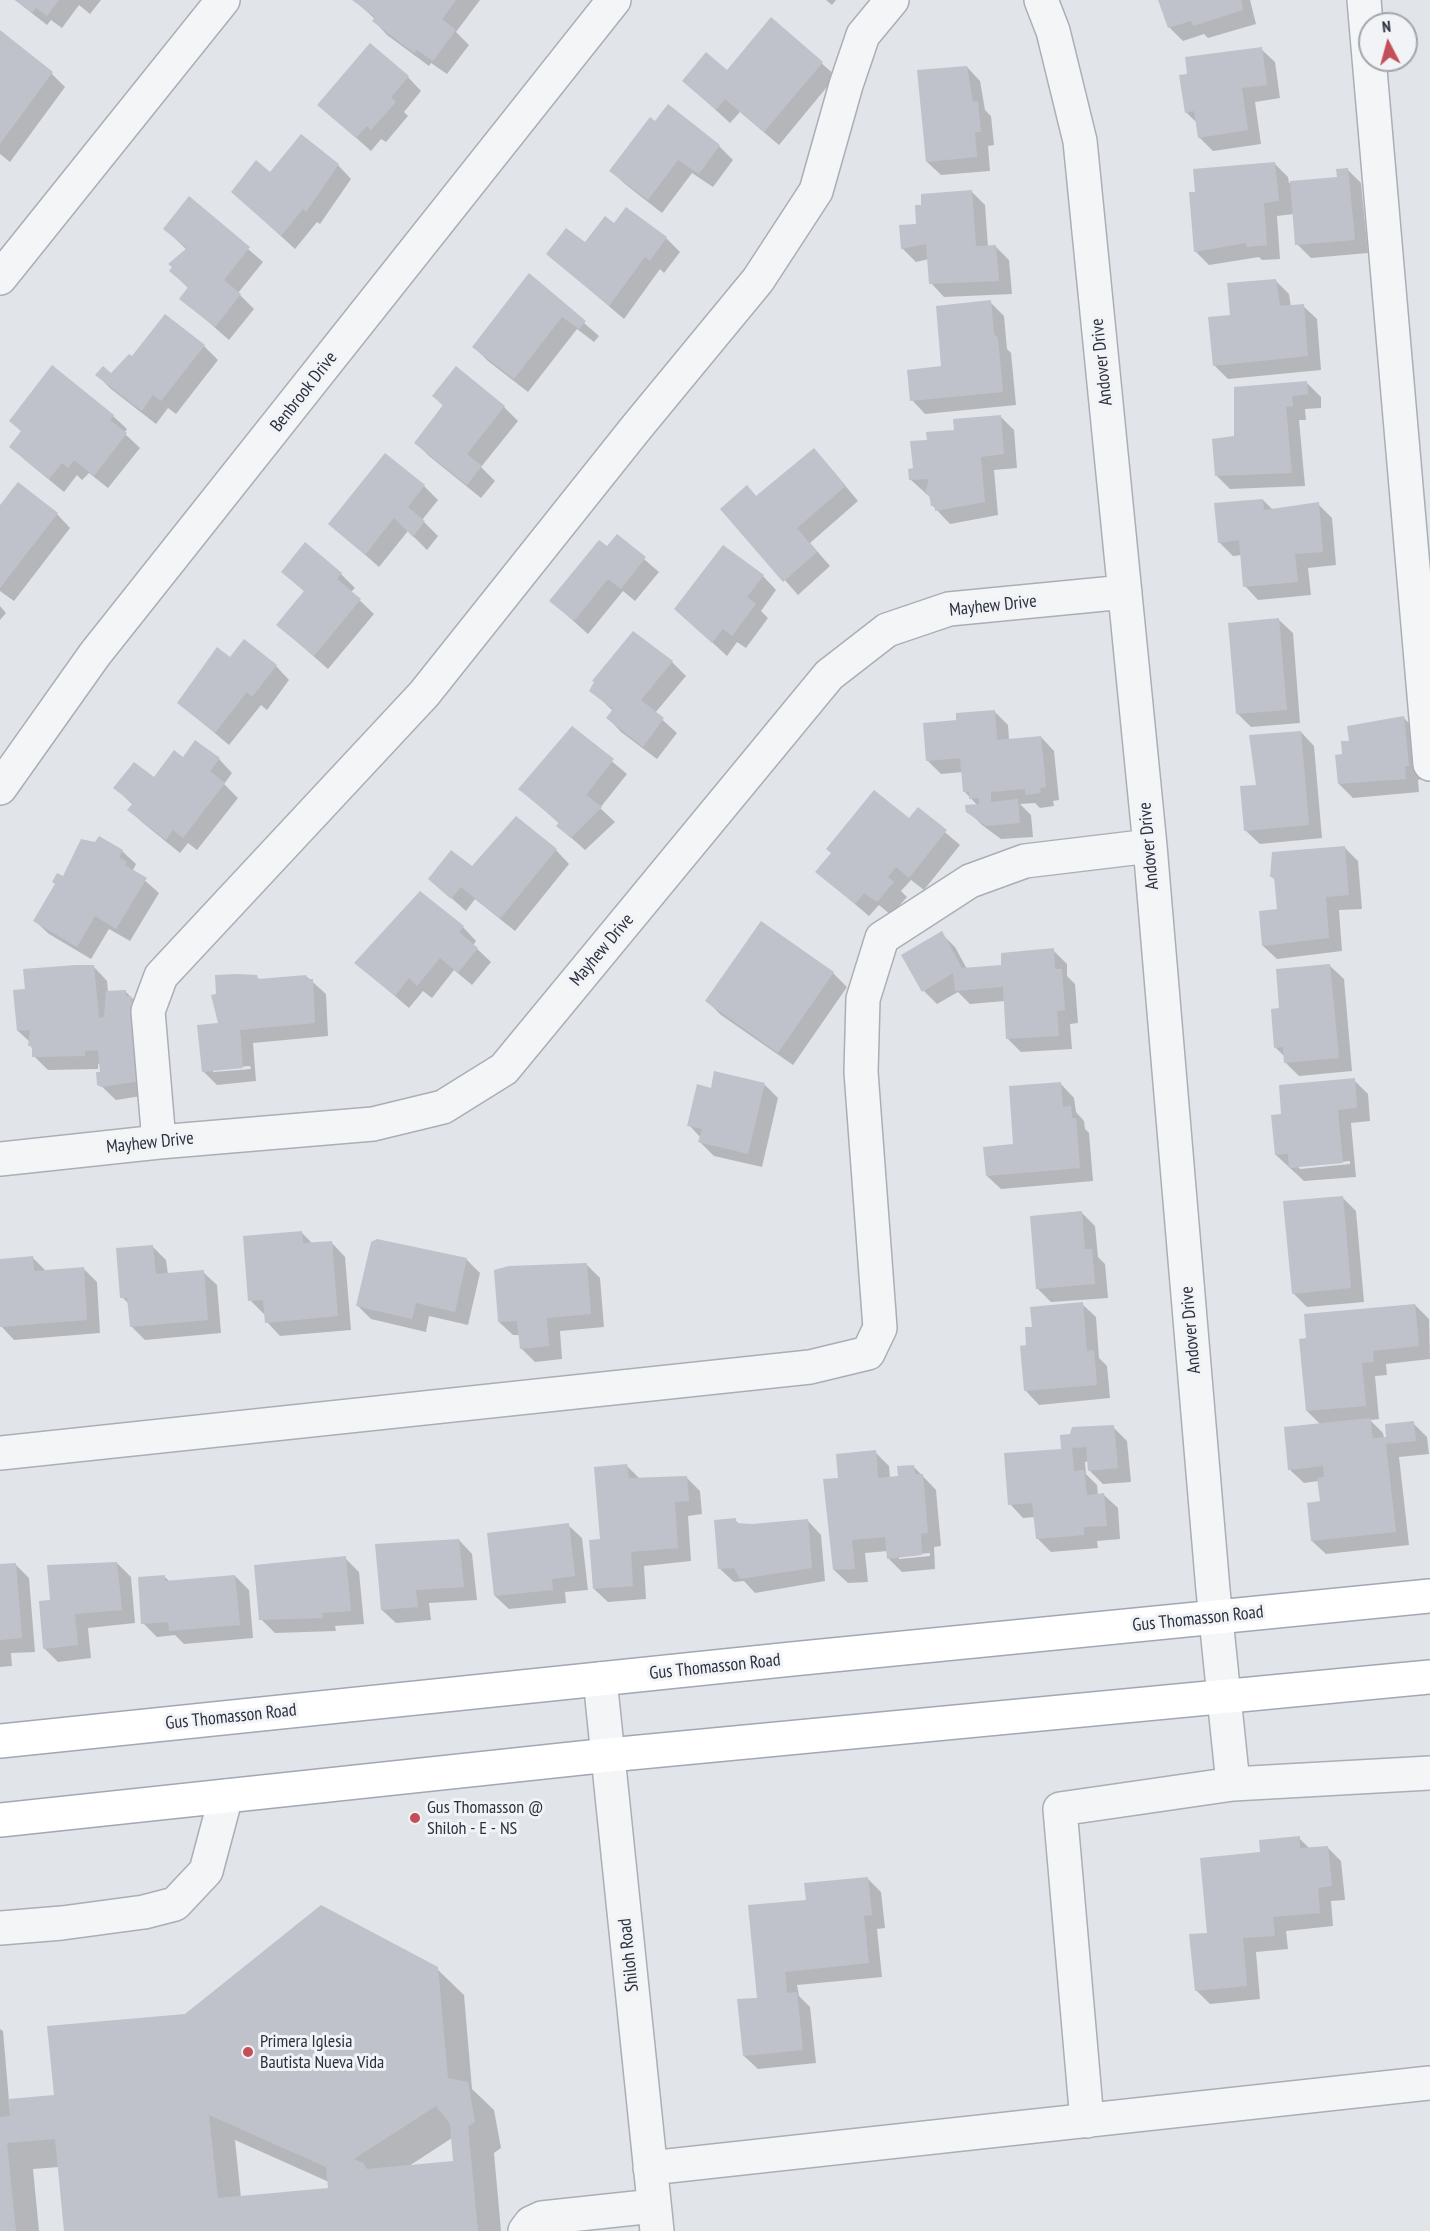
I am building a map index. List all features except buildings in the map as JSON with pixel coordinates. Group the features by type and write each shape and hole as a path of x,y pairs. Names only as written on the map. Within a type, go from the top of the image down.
{"main road":[{"name":"Gus Thomasson Road","path":"0,1742 1430,1596"},
{"path":"0,1820 609,1755 1430,1677"}],"street":[{"path":"0,278 223,0"},
{"name":"Benbrook Drive","path":"0,788 95,654 614,0"},
{"path":"159,1142 148,1011 161,976 424,694 758,280 816,191 846,85 863,35 892,0"},
{"name":"Andover Drive","path":"1041,0 1053,31 1080,141 1150,846 1216,1617 1233,1784"},
{"path":"1364,0 1430,764"},
{"name":"Mayhew Drive","path":"0,1159 159,1142 373,1124 443,1107 504,1069 829,675 887,630 949,609 1125,592"},
{"path":"0,1453 810,1367 868,1353 880,1328 861,1072 863,999 882,938 970,881 1025,861 1150,846"},
{"name":"Shiloh Road","path":"600,1679 656,2218"},
{"path":"1087,2121 1060,1809 1233,1784 1430,1773"},
{"path":"0,1928 62,1923 144,1912 175,1904 206,1871 226,1796"},
{"path":"650,2169 1430,2083"},
{"path":"525,2231 531,2223 542,2218 656,2218"}],"place":[{"name":"Gus Thomasson @ Shiloh - E - NS","path":"415,1818"},
{"name":"Primera Iglesia Bautista Nueva Vida","path":"248,2052"}]}
